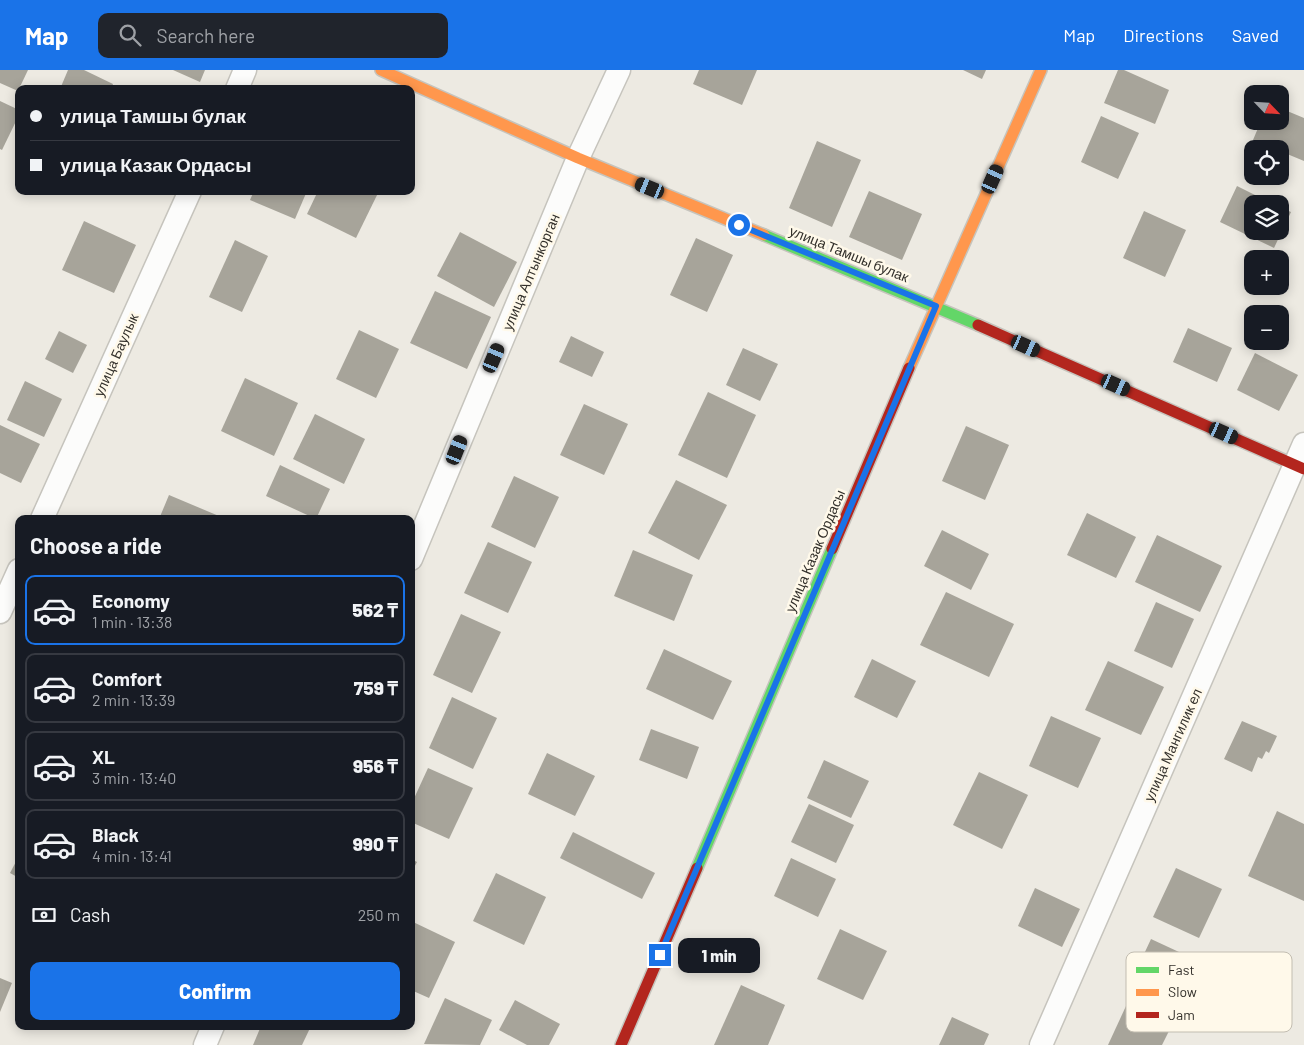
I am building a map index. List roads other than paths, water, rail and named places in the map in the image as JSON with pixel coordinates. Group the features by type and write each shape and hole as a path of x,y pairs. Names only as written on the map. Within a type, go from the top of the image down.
{"street":[{"path":"239,85 245,70"},
{"name":"улица Тамшы булак","path":"381,70 415,85"},
{"name":"улица Алтынкорган","path":"415,549 578,158 619,70"},
{"name":"улица Казак Ордасы","path":"621,1045 936,306 1041,70"},
{"name":"улица Тамшы булак","path":"415,85 578,158 936,306 1300,467"},
{"name":"улица Баулык","path":"44,515 188,195"},
{"name":"улица Мангилик ел","path":"1041,1045 1300,467 1304,444"},
{"path":"0,612 15,579"},
{"path":"206,1045 212,1030"}]}
